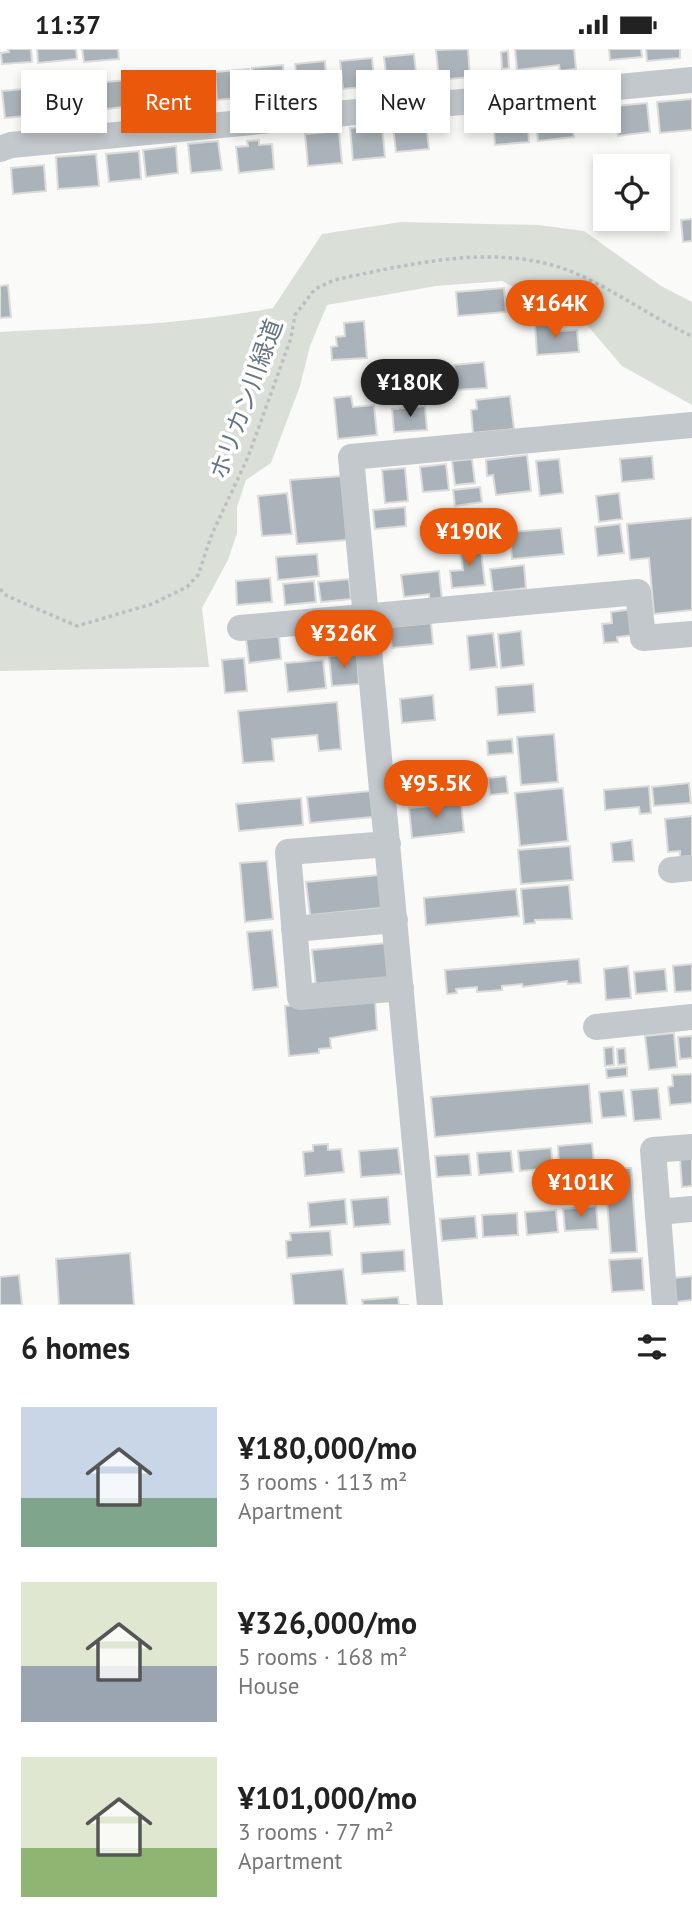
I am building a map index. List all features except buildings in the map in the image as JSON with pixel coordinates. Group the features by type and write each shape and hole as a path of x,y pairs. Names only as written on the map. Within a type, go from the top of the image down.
{"street":[{"path":"0,149 24,144 692,80"},
{"path":"430,1305 351,457 692,425"},
{"path":"240,628 367,619 638,592 643,638 692,634"},
{"path":"388,844 288,852 300,997 401,988"},
{"path":"294,929 395,920"},
{"path":"596,1027 692,1017"},
{"path":"665,1305 653,1150 692,1147"},
{"path":"658,1212 692,1209"}],"path":[{"name":"ホリカン川緑道","path":"0,589 7,596 77,626 152,604 187,587 198,575 212,534 248,457 291,338 295,315 315,289 334,280 473,256 516,257 574,273 692,336"}],"shaded area":[{"path":"401,222 538,225 584,231 661,286 692,302 692,405 622,366 587,325 502,281 436,286 327,305 310,346 300,386 271,463 246,480 237,507 237,533 228,560 202,608 209,667 0,671 0,332 172,322 273,308 322,234"}]}
